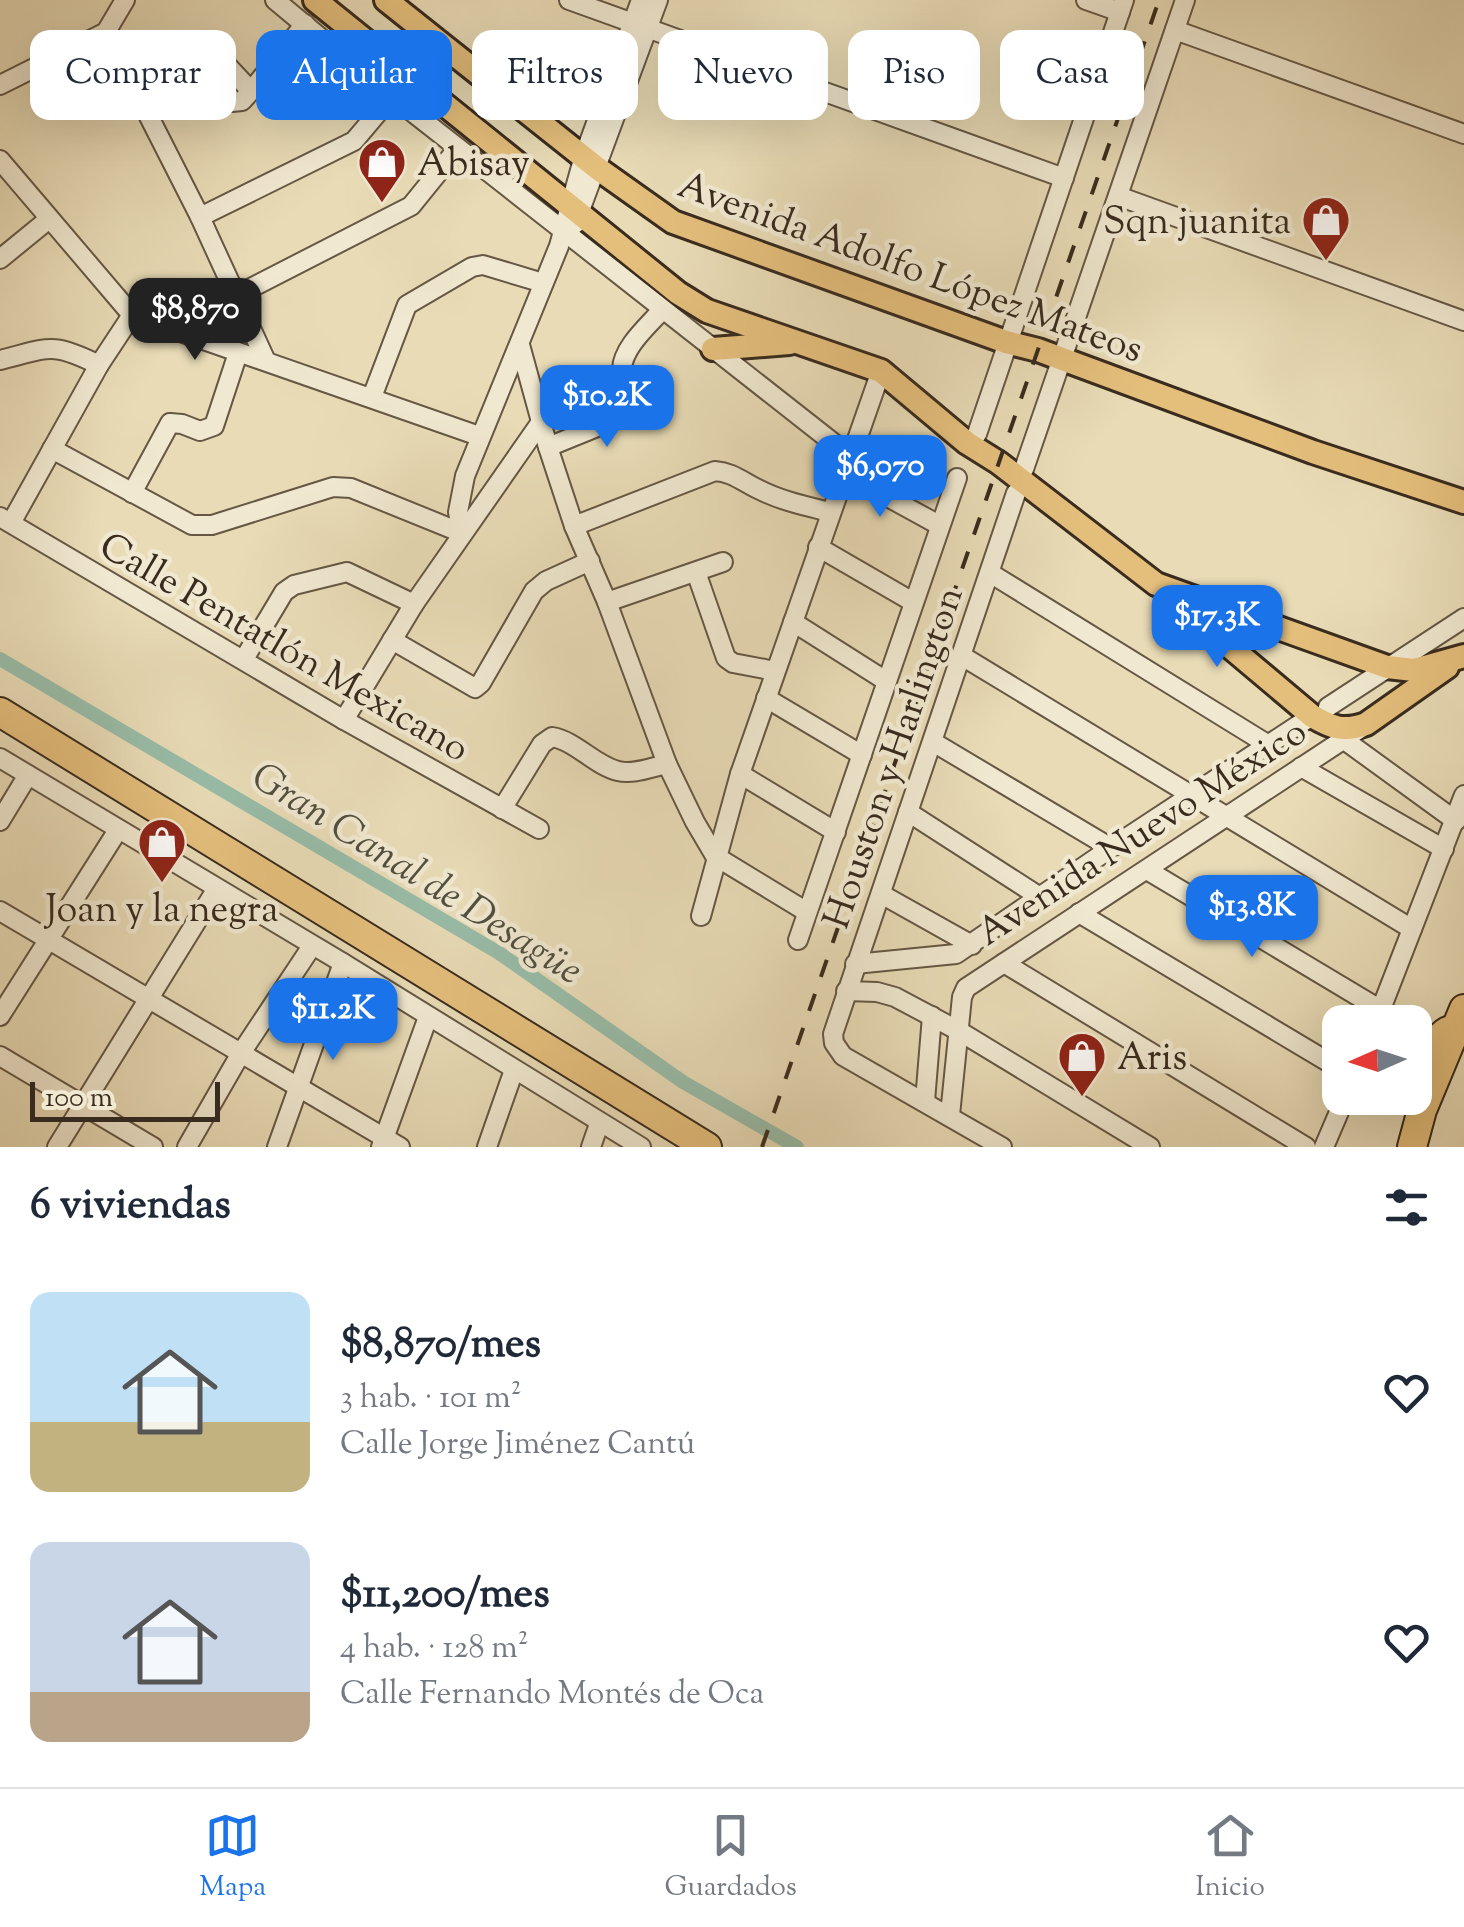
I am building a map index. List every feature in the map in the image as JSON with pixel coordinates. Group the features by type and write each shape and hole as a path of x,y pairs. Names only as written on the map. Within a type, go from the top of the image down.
{"highway":[{"path":"0,712 707,1147"},
{"path":"0,729 676,1147"},
{"path":"1432,1047 1461,1017"},
{"path":"1412,1147 1422,1110 1461,1017"},
{"path":"1424,1147 1464,1054"}],"main road":[{"path":"314,0 350,30"},
{"name":"Avenida Adolfo López Mateos","path":"386,0 590,162 673,222 1313,452 1464,502"},
{"path":"452,119 568,226 627,267 707,311 881,371 967,443 1000,463 1342,730 1366,724"},
{"path":"713,349 798,342"},
{"path":"1156,584 1387,667 1414,670 1462,657"},
{"name":"Avenida Nuevo México","path":"1366,724 1462,657"}],"street":[{"path":"107,30 125,0"},
{"path":"275,0 313,30"},
{"path":"569,0 1064,178"},
{"path":"641,0 641,26"},
{"path":"462,533 458,512 461,492 479,436 568,226 641,26 658,0"},
{"path":"977,434 1122,6 1086,0"},
{"path":"1024,468 1186,0"},
{"path":"236,74 251,91 306,24"},
{"path":"1175,30 1464,134"},
{"path":"0,84 30,69"},
{"path":"152,120 266,361"},
{"path":"200,217 354,141 372,120"},
{"path":"422,120 568,226"},
{"path":"237,295 411,206 458,148"},
{"path":"0,160 132,315 479,436"},
{"path":"1118,196 1464,321"},
{"path":"0,259 50,218"},
{"path":"372,397 407,304 482,265 543,283"},
{"path":"627,267 662,310 847,464 939,524"},
{"path":"548,447 628,414 632,402 622,365 626,353 662,310"},
{"path":"6,520 132,315"},
{"path":"520,345 574,526 607,602 667,764 716,856 807,912"},
{"path":"0,376 6,358 36,348 54,347 99,365"},
{"path":"132,492 170,423 200,432 214,426 238,354"},
{"path":"701,916 740,774 881,371"},
{"path":"344,720 414,604 540,422"},
{"path":"52,449 192,525 212,525 333,487 351,488 462,533"},
{"path":"574,526 716,471 727,472 788,501 830,512"},
{"path":"798,940 958,478"},
{"name":"Houston y Harlington","path":"925,1101 843,1056 834,1043 834,1024 1016,492"},
{"name":"Calle Pentatlón Mexicano","path":"6,520 344,720 539,829"},
{"path":"818,547 913,602"},
{"path":"392,640 475,688 534,590 590,562"},
{"path":"607,602 722,562"},
{"path":"244,659 284,592 294,585 347,572 414,604"},
{"path":"696,572 726,658 775,671"},
{"path":"990,573 1266,744"},
{"path":"855,964 949,956 972,946 1266,744 1464,618"},
{"path":"792,622 886,681"},
{"path":"962,656 1412,929"},
{"path":"766,698 862,755"},
{"name":"Avenida Nuevo México","path":"950,1115 963,992 1366,724"},
{"path":"502,809 542,744 552,737 615,771 667,764"},
{"path":"1344,740 1456,821"},
{"path":"933,742 1111,848"},
{"path":"0,758 216,890 343,962 641,1147"},
{"path":"1301,767 1444,849"},
{"path":"740,774 836,832"},
{"path":"0,822 28,775"},
{"path":"1382,1005 1464,795"},
{"path":"908,812 1040,896"},
{"path":"0,1016 118,830"},
{"path":"1147,870 1361,1005"},
{"path":"56,1147 216,890"},
{"path":"880,894 972,946"},
{"path":"0,912 299,1086 389,1144 428,1017"},
{"path":"1078,914 1322,1058"},
{"path":"187,1147 241,1053 312,946"},
{"path":"277,1147 343,962"},
{"path":"1004,963 1306,1147"},
{"path":"846,991 886,993 932,1016 1150,1147"},
{"path":"932,1016 925,1101 1002,1147"},
{"path":"0,1056 153,1147"},
{"path":"486,1147 514,1070"},
{"path":"1324,1147 1338,1115"},
{"path":"591,1147 599,1124"}],"waterway":[{"name":"Gran Canal de Desagüe","path":"0,659 499,953 683,1082 797,1147"}],"railway":[{"path":"762,1147 1159,0"}],"place":[{"name":"Abisay","path":"382,204"},
{"name":"Sqn juanita","path":"1326,262"},
{"name":"Joan y la negra","path":"162,884"},
{"name":"Aris","path":"1082,1098"}]}
